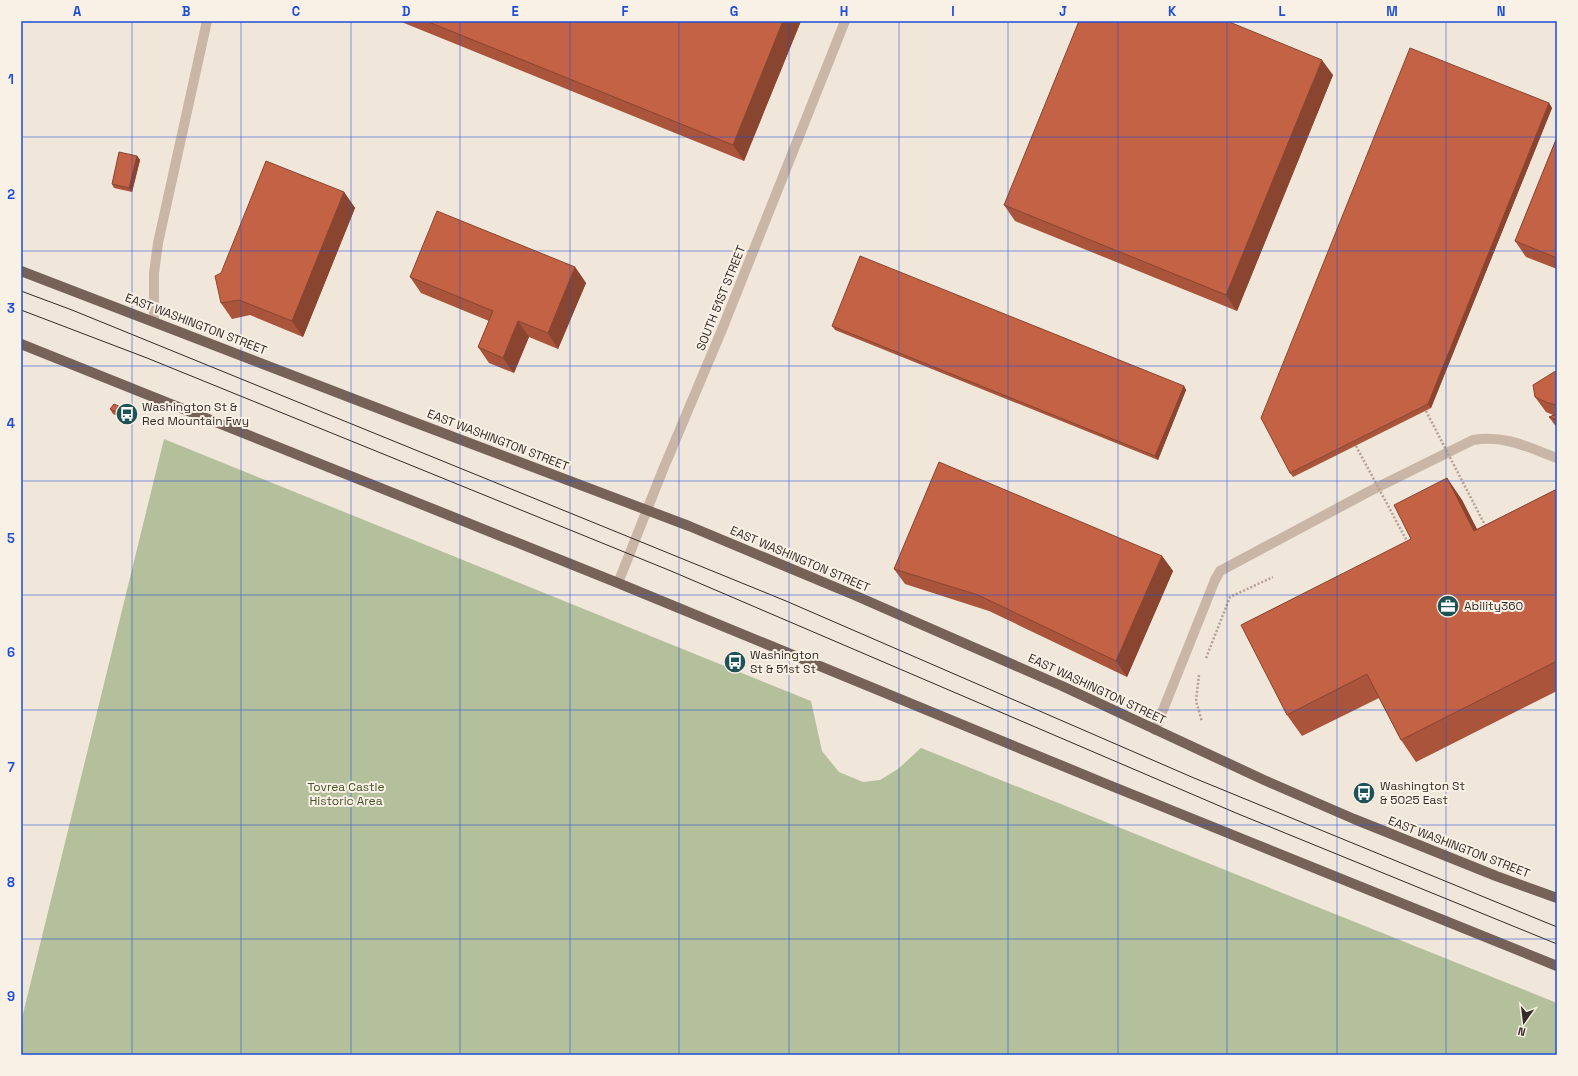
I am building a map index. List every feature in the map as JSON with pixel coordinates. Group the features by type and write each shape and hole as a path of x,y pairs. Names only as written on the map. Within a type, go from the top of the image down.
{"main road":[{"name":"EAST WASHINGTON STREET","path":"21,271 703,532 854,595 1062,686 1271,783 1383,831 1557,898"},
{"path":"21,344 618,583 1104,783 1557,966"}],"street":[{"path":"154,322 154,273 158,244 207,21"},
{"name":"SOUTH 51ST STREET","path":"618,583 721,332 845,21"},
{"path":"1155,730 1215,580 1220,571 1370,491 1473,440 1500,438 1557,458"}],"path":[{"path":"1426,411 1487,528"},
{"path":"1356,446 1408,544"},
{"path":"1204,663 1230,597 1273,577"},
{"path":"1201,670 1198,677 1196,701 1202,722"}],"green space":[{"name":"Tovrea Castle Historic Area","path":"164,439 811,701 822,751 839,772 863,782 880,780 898,769 921,748 1557,1003 1557,1055 21,1055 21,1022"}],"building":[{"path":"426,21 783,21 733,145"},
{"path":"1079,21 1227,21 1322,60 1226,295 1004,205"},
{"path":"1410,48 1549,103 1428,404 1290,473 1261,418"},
{"path":"1557,137 1557,258 1515,241"},
{"path":"119,152 137,156 129,188 112,184"},
{"path":"266,161 344,192 292,321 239,300 221,303 215,276 221,273"},
{"path":"437,211 575,267 548,333 518,321 503,358 478,347 493,311 410,277"},
{"path":"860,256 1184,386 1155,456 832,326"},
{"path":"1557,371 1557,405 1535,397 1533,385"},
{"path":"114,404 127,410 124,416 110,409"},
{"path":"1557,414 1557,420 1549,417"},
{"path":"939,462 1162,556 1116,661 978,595 894,569"},
{"name":"Ability360","path":"1447,478 1474,531 1557,489 1557,661 1401,740 1367,674 1287,715 1241,625 1411,539 1394,505"},
{"path":"728,655 742,660 739,666 726,661"},
{"path":"1358,784 1372,791 1369,797 1359,792"}],"tram line":[{"path":"21,291 72,310 786,601 1194,778 1557,927"},
{"path":"21,310 147,358 671,571 1236,813 1557,944"}],"place":[{"name":"Washington St & Red Mountain Fwy","path":"127,414"},
{"name":"Ability360","path":"1448,606"},
{"name":"Washington St & 51st St","path":"735,662"},
{"name":"Washington St & 5025 East","path":"1364,793"}]}
